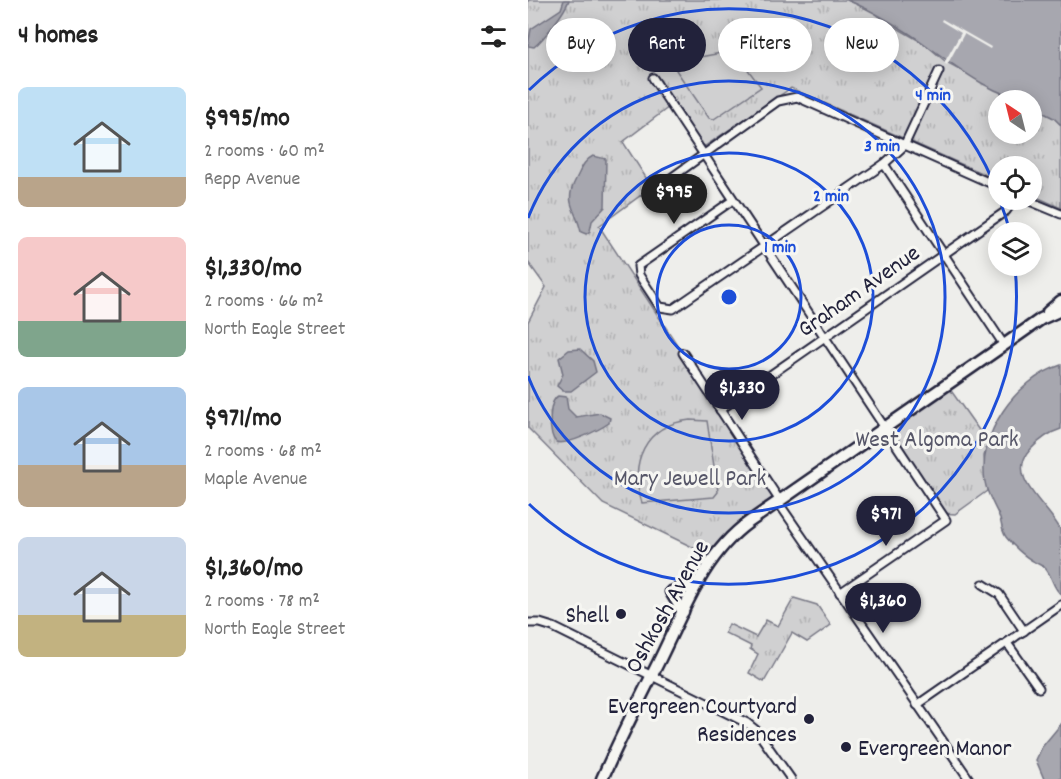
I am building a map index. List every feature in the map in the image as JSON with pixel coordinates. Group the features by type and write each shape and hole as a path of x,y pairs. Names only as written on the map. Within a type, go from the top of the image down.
{"main road":[{"name":"Oshkosh Avenue","path":"602,779 683,612 713,557 730,536 1041,319 1061,301"},
{"name":"Oshkosh Avenue","path":"1041,319 1061,310"},
{"path":"683,612 670,592 699,583"}],"street":[{"path":"733,200 640,264 639,275 658,305 668,310 884,164 904,146 939,71"},
{"path":"653,78 946,520 840,593"},
{"path":"671,178 778,101 790,97 802,98 988,182"},
{"path":"884,164 1004,345"},
{"path":"1042,206 1061,214"},
{"name":"Graham Avenue","path":"720,410 1007,210"},
{"path":"684,353 840,593 969,779"},
{"path":"983,584 999,594 1024,631"},
{"path":"917,705 1061,605"},
{"path":"528,623 540,623 553,627 753,726 791,779"},
{"path":"1007,643 1039,688"}],"green space":[{"name":"Mary Jewell Park","path":"528,0 847,0 873,11 881,18 824,18 824,72 899,72 899,29 925,44 946,62 999,90 988,90 988,144 1042,144 1042,112 1054,118 1061,125 1061,208 1042,199 1042,156 988,156 988,176 791,88 705,146 700,144 673,104 623,142 652,187 599,226 780,501 713,557 603,504 528,428 528,322 546,287 528,262"},
{"path":"718,54 718,72 750,72 761,87 714,119 709,118 677,72 706,72 706,56"},
{"name":"West Algoma Park","path":"947,385 988,443 984,456 987,491 955,514 942,513 885,428"},
{"name":"Mary Jewell Park","path":"690,420 707,421 718,492 714,497 642,503 638,488 638,474 639,460 644,448 661,429 674,423"},
{"path":"794,598 817,605 831,625 807,642 792,633 764,682 749,673 758,654 750,649 751,646 725,633 729,624 756,637 766,620 778,626"}],"shaded area":[{"path":"564,0 569,0 558,18 548,18 561,9"},
{"path":"847,0 1061,0 1061,125 1054,118 1042,112 1042,90 995,90 990,88 899,28 899,18 882,18"},
{"path":"546,19 546,34 534,47 528,46 531,29"},
{"path":"593,156 606,159 605,207 592,221 590,231 586,234 581,232 572,206 571,194 572,187 583,166"},
{"path":"580,349 593,361 596,372 571,391 563,391 557,386 563,374 559,358 569,350"},
{"path":"1061,365 1061,429 1044,437 1030,450 1024,460 1022,470 1031,491 1060,529 1061,594 1045,568 1022,553 1004,534 986,486 984,464 993,428 1015,396 1044,372"},
{"path":"558,396 566,397 568,409 576,417 600,413 610,418 609,423 575,440 556,442 553,438 550,418 552,405"},
{"path":"1061,724 1061,779 1044,779 1036,760 1042,747"}],"pier":[{"path":"942,19 991,47 990,49 964,34 947,65 944,63 961,33 941,21"}],"place":[{"name":"Shell","path":"621,614"},
{"name":"Evergreen Courtyard Residences","path":"809,719"},
{"name":"Evergreen Manor","path":"846,747"}]}
